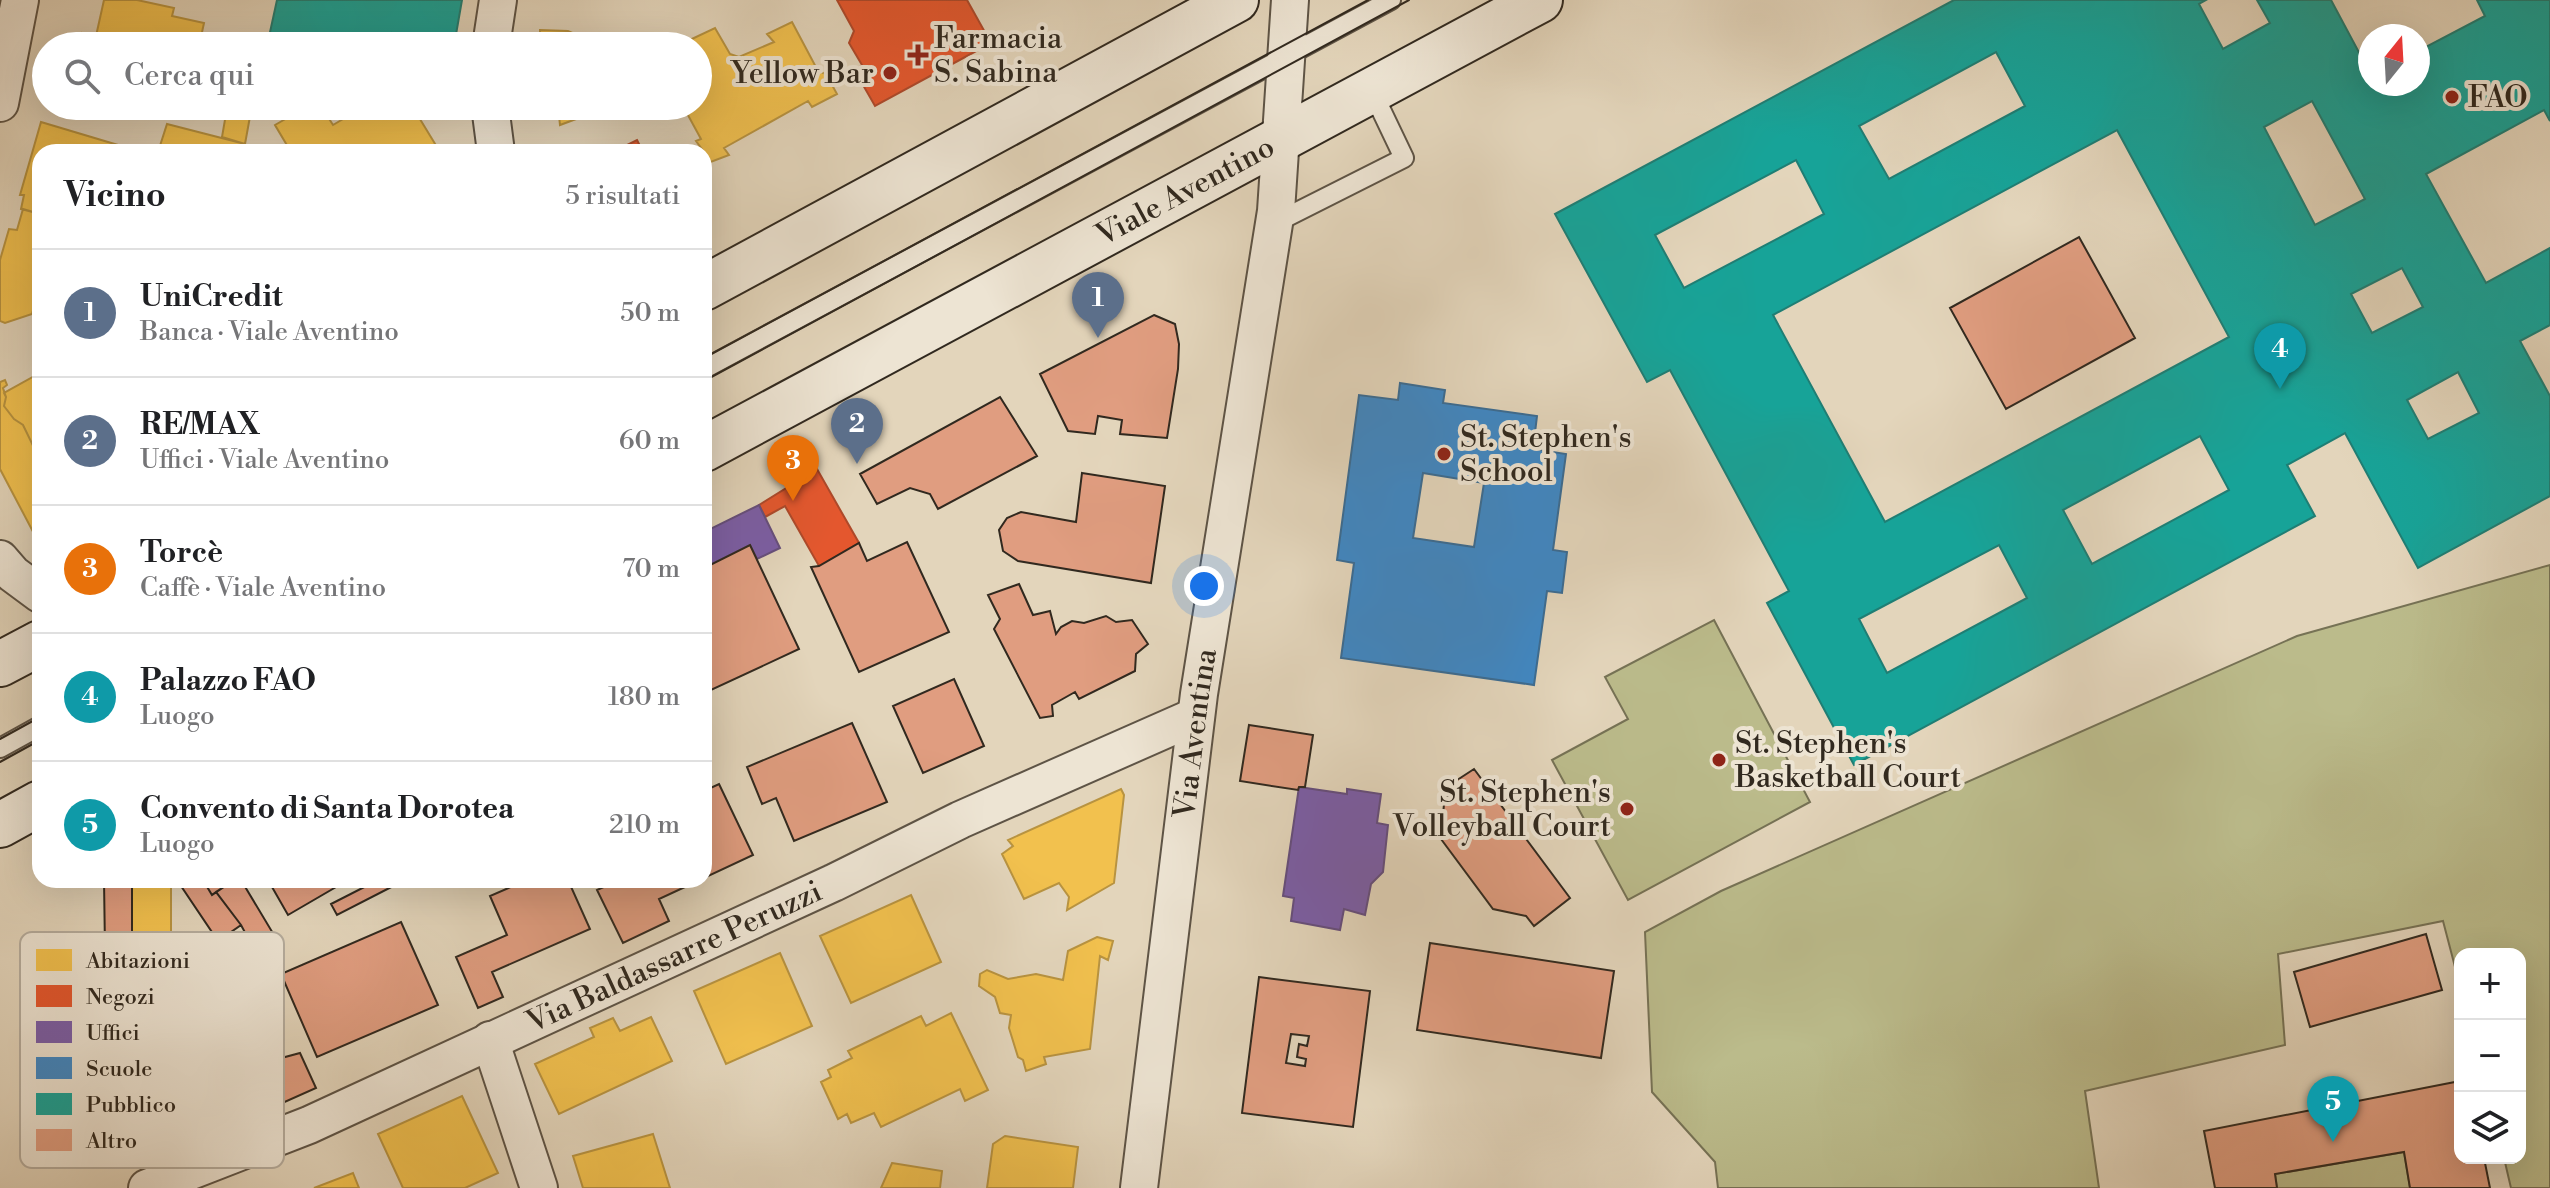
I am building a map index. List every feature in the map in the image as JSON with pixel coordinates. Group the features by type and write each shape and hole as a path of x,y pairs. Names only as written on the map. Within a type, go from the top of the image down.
{"main road":[{"path":"712,284 1236,0"},
{"name":"Viale Aventino","path":"712,445 1540,0"},
{"path":"0,664 32,647"},
{"path":"0,825 32,807"}],"street":[{"path":"0,103 20,0"},
{"path":"493,32 498,0"},
{"name":"Via Aventina","path":"1139,1188 1196,716 1273,224 1290,0"},
{"path":"492,120 495,144"},
{"path":"0,559 32,588"},
{"name":"Via Baldassarre Peruzzi","path":"284,1135 833,883 960,820 1196,716"},
{"path":"490,1040 539,1188"},
{"name":"Via Baldassarre Peruzzi","path":"147,1188 198,1168"}],"lane":[{"path":"712,365 1391,0"},
{"path":"1273,224 1404,158 1372,91"},
{"path":"0,748 32,730"}],"green space":[{"path":"2550,565 2550,1188 2511,1188 2505,1164 2526,1164 2526,948 2454,948 2454,963 2443,921 2278,954 2285,1045 2085,1091 2099,1188 1718,1188 1715,1162 1652,1092 1645,932 1721,891 2297,636"},
{"name":"St. Stephen's Basketball Court","path":"1714,620 1810,802 1628,900 1552,760 1628,719 1605,677"},
{"path":"2404,1152 2410,1188 2277,1188 2275,1174"}],"building: Abitazioni":[{"path":"104,0 137,0 174,8 172,16 204,23 202,32 97,32"},
{"path":"792,22 818,71 826,74 837,94 812,107 808,101 724,148 729,155 712,161 712,144 698,144 696,141 701,139 691,120 712,120 712,32 707,32 715,28 730,54 739,57 774,42 767,34"},
{"path":"540,30 570,32 540,32"},
{"path":"225,120 249,120 245,144 222,137"},
{"path":"284,120 330,120 333,125 341,120 421,120 435,144 286,144 275,125"},
{"path":"41,122 115,144 35,144"},
{"path":"167,124 245,144 161,144"},
{"path":"32,153 32,212 21,209 24,195 20,195"},
{"path":"23,209 32,212 32,314 5,323 0,321 0,260 9,229 17,230"},
{"path":"32,377 32,444 23,425 4,406 4,393"},
{"path":"5,380 7,385 3,388 6,397 4,406 23,425 32,444 32,530 0,469 0,382"},
{"path":"1121,789 1124,795 1114,883 1067,910 1069,897 1059,883 1024,899 1002,854 1013,846 1008,840"},
{"path":"132,888 171,888 171,932 131,932"},
{"path":"911,895 941,962 851,1003 820,936"},
{"path":"1097,937 1113,941 1108,960 1100,956 1090,1049 1044,1057 1046,1064 1026,1071 1009,1028 1011,1015 1000,1013 995,997 979,986 980,974 987,970 1008,979 1036,974 1063,980 1068,951"},
{"path":"780,953 812,1026 726,1064 694,991"},
{"path":"951,1013 988,1090 965,1101 960,1089 881,1127 874,1113 851,1123 847,1114 838,1119 821,1082 831,1077 828,1070 852,1058 848,1051 921,1016 926,1026"},
{"path":"651,1017 672,1061 559,1114 535,1064 594,1037 590,1028 613,1018 620,1031"},
{"path":"462,1096 498,1173 465,1188 403,1188 378,1134"},
{"path":"653,1134 670,1188 583,1188 573,1156"},
{"path":"1005,1136 1078,1147 1073,1188 987,1188 993,1144"},
{"path":"892,1163 942,1171 940,1188 881,1188"},
{"path":"353,1173 359,1188 314,1188"}],"building: Negozi":[{"path":"837,0 967,0 991,43 875,106 855,71 862,65 849,43 854,31"},
{"path":"817,469 859,543 819,566 785,506 765,517 759,505"}],"building: Uffici":[{"path":"759,505 780,548 757,559 750,545 712,564 712,528"},
{"path":"1299,787 1347,794 1347,789 1381,794 1377,823 1388,825 1383,872 1371,884 1365,915 1344,909 1340,930 1291,921 1294,898 1283,896"}],"building: Scuole":[{"path":"1400,383 1445,390 1443,403 1537,416 1533,449 1566,454 1553,550 1567,552 1562,593 1547,591 1534,685 1341,658 1354,563 1337,560 1359,395 1398,400","holes":["1423,473 1484,483 1474,547 1413,538"]}],"building: Pubblico":[{"path":"277,0 462,0 456,32 270,32"},
{"path":"1954,0 2206,0 2199,4 2223,49 2270,23 2257,0 2331,0 2358,51 2358,96 2430,96 2430,45 2485,16 2477,0 2550,0 2550,121 2544,110 2426,174 2486,283 2550,248 2550,325 2520,341 2550,396 2550,496 2418,568 2345,433 2287,465 2315,516 1854,765 1767,603 1789,591 1670,370 1647,382 1555,214","holes":["1996,52 2025,106 1889,179 1859,126","2312,101 2365,199 2315,225 2264,127","2117,130 2229,337 1885,522 1773,315","1796,160 1824,214 1684,288 1655,235","2402,268 2423,307 2372,333 2351,294","2458,372 2479,413 2428,439 2407,400","2200,436 2229,490 2092,564 2063,510","1999,545 2027,598 1887,673 1859,619"]}],"building: Altro":[{"path":"2079,237 2135,338 2006,409 1950,308"},
{"path":"1154,315 1175,324 1179,344 1167,438 1120,434 1122,420 1098,416 1095,434 1068,431 1040,374"},
{"path":"1000,397 1037,456 938,509 930,494 910,488 877,504 860,474"},
{"path":"1082,473 1165,486 1151,583 1018,561 1003,551 999,530 1007,518 1021,512 1076,522"},
{"path":"907,542 949,632 859,672 811,567 819,566 859,543 867,561"},
{"path":"750,545 799,649 712,690 712,564"},
{"path":"1019,584 1033,615 1050,611 1056,634 1072,621 1084,623 1106,616 1116,622 1132,620 1148,644 1136,654 1135,671 1079,699 1075,692 1052,705 1053,716 1040,718 994,629 1000,619 988,595"},
{"path":"954,679 984,746 923,773 893,706"},
{"path":"852,723 887,802 794,841 776,798 762,804 747,767"},
{"path":"1249,725 1313,735 1305,787 1298,790 1240,781"},
{"path":"1474,769 1570,898 1534,926 1526,916 1493,909 1441,839 1444,804 1452,801 1442,790"},
{"path":"719,784 753,855 712,874 712,787"},
{"path":"104,888 132,888 132,932 105,932"},
{"path":"182,888 208,888 212,895 216,892 241,925 231,932 212,932"},
{"path":"208,888 222,888 212,895"},
{"path":"222,888 246,888 272,932 245,932 216,892"},
{"path":"273,888 334,888 288,915"},
{"path":"362,888 389,888 337,915 331,904"},
{"path":"508,888 572,888 590,929 492,972 503,997 478,1008 456,957 507,935 490,896"},
{"path":"683,888 659,899 669,921 623,943 597,890"},
{"path":"401,922 438,1005 317,1057 284,981 284,973"},
{"path":"2426,934 2442,990 2310,1027 2294,972"},
{"path":"1430,943 1614,971 1601,1058 1417,1030"},
{"path":"1259,977 1370,991 1353,1127 1242,1113","holes":["1291,1034 1309,1036 1307,1046 1299,1044 1297,1057 1306,1059 1305,1066 1286,1063"]},
{"path":"300,1053 316,1088 284,1102 284,1057"},
{"path":"2454,1082 2454,1164 2485,1164 2490,1188 2410,1188 2404,1152 2275,1174 2277,1188 2215,1188 2204,1131"}],"tram line":[{"path":"712,354 1368,0"},
{"path":"712,377 1409,0"},
{"path":"0,739 32,721"},
{"path":"0,762 32,744"}],"place":[{"name":"Farmacia S. Sabina","path":"918,55"},
{"name":"Yellow Bar","path":"890,73"},
{"name":"FAO","path":"2452,97"},
{"name":"UniCredit","path":"1098,338"},
{"name":"Palazzo FAO","path":"2280,389"},
{"name":"St. Stephen's School","path":"1444,454"},
{"name":"RE/MAX","path":"857,464"},
{"name":"Torcè","path":"793,501"},
{"name":"St. Stephen's Basketball Court","path":"1719,760"},
{"name":"St. Stephen's Volleyball Court","path":"1627,809"},
{"name":"Convento di Santa Dorotea","path":"2333,1142"}]}
